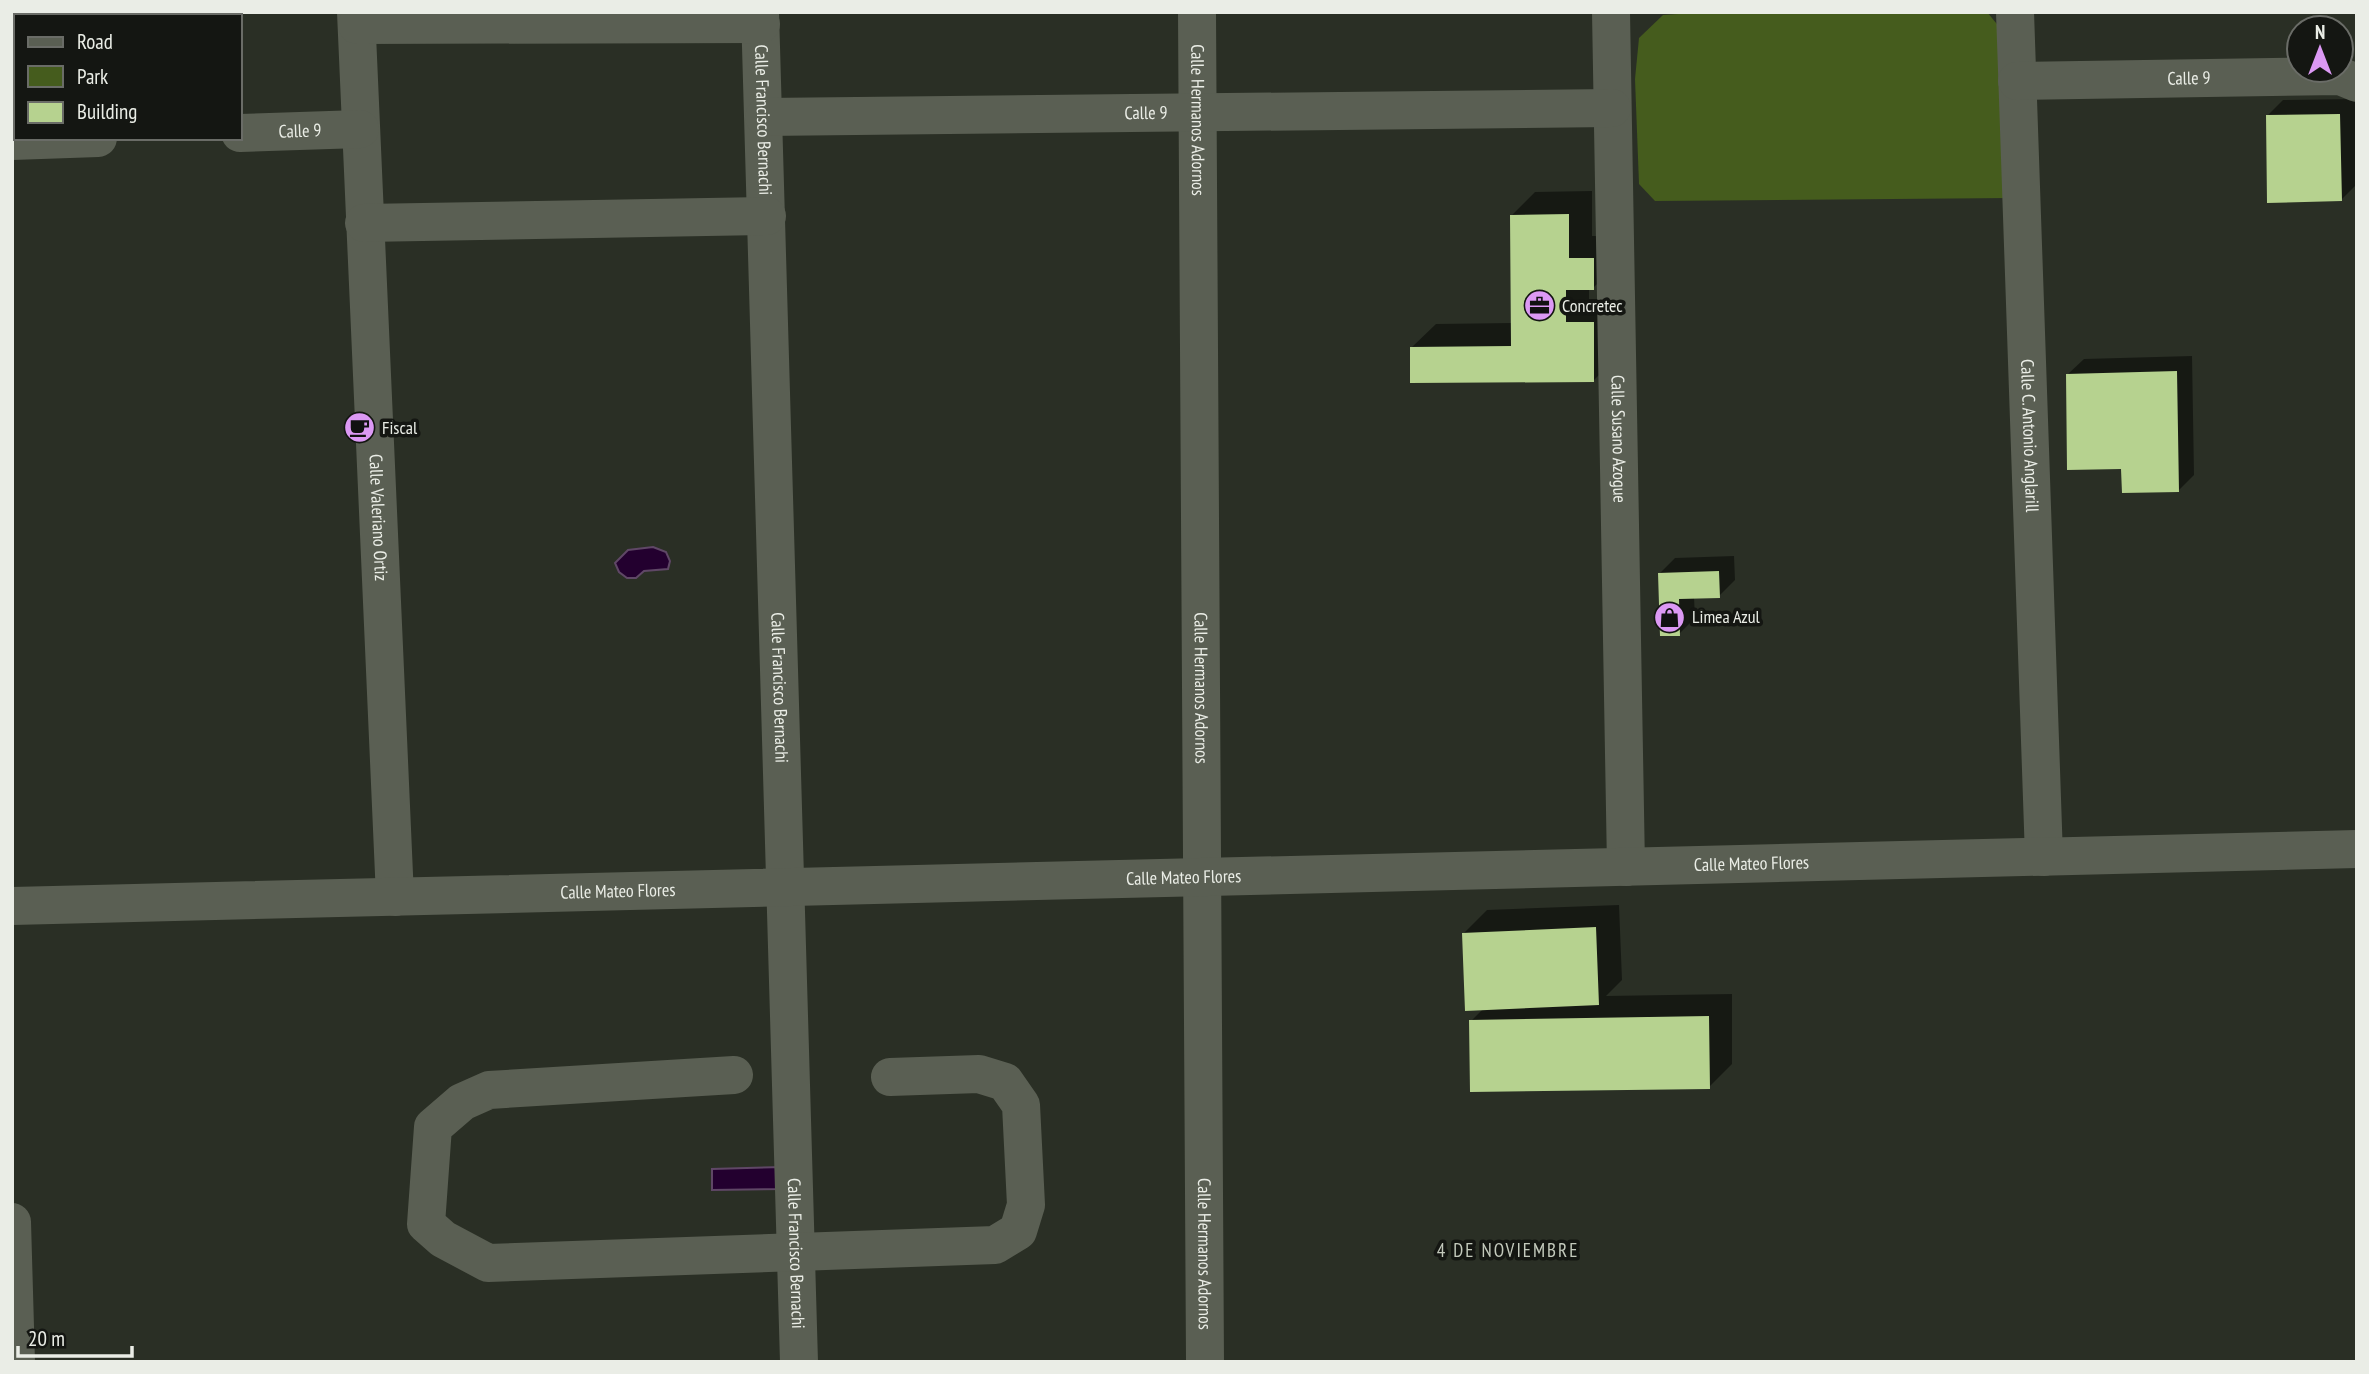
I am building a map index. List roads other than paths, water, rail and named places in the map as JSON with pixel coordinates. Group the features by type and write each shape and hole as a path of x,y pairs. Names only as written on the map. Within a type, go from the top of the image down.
{"street":[{"name":"Calle Hermanos Adornos","path":"1197,12 1205,1362"},
{"name":"Calle Susano Azogue","path":"1611,12 1626,867"},
{"name":"Calle C. Antonio Anglarill","path":"2015,12 2044,857"},
{"path":"356,18 761,18"},
{"name":"Calle Valeriano Ortiz","path":"356,18 396,897"},
{"name":"Calle Francisco Bernachi","path":"761,18 799,1362"},
{"name":"Calle 9","path":"2017,81 2340,76 2357,83"},
{"name":"Calle 9","path":"764,117 1612,108"},
{"name":"Calle 9","path":"242,134 360,130"},
{"path":"12,141 41,140"},
{"path":"364,223 767,216"},
{"name":"Calle Mateo Flores","path":"12,906 2357,849"},
{"path":"734,1074 489,1090 462,1102 433,1127 426,1224 443,1239 488,1263 995,1245 1018,1231 1026,1205 1021,1105 1005,1082 979,1074 890,1077"},
{"path":"12,1222 15,1351"}],"place":[{"name":"Concretec","path":"1539,306"},
{"name":"Fiscal","path":"359,428"},
{"name":"Limea Azul","path":"1669,617"}],"district":[{"name":"4 DE NOVIEMBRE","path":"1508,1250"}]}
